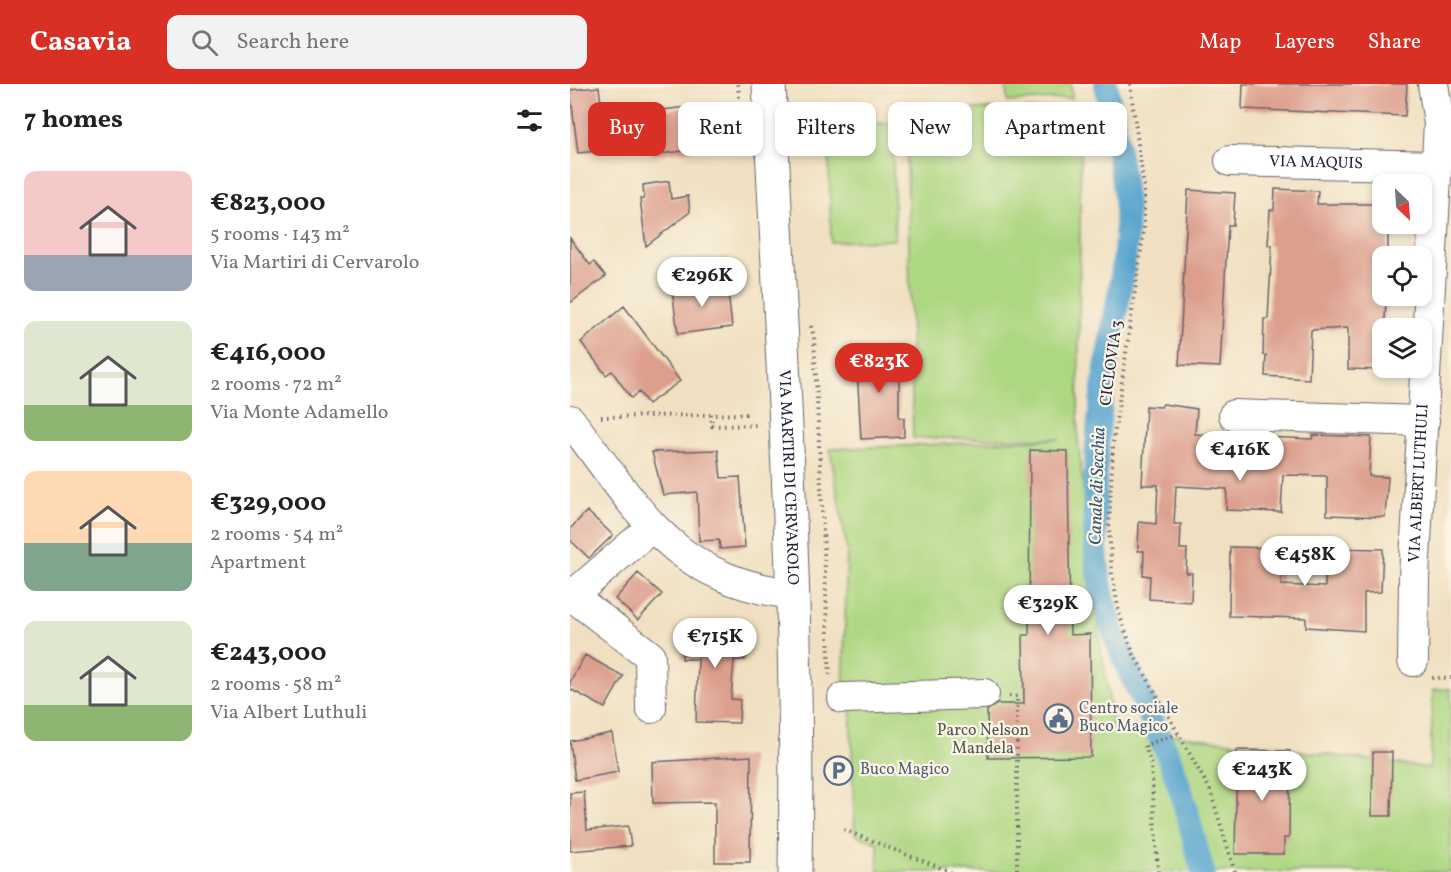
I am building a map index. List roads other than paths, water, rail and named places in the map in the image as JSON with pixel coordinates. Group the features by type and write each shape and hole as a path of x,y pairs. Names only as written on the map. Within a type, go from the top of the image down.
{"main road":[{"name":"VIA MARTIRI DI CERVAROLO","path":"769,84 793,594 797,746 795,872"}],"street":[{"name":"VIA ALBERT LUTHULI","path":"1413,661 1414,577 1437,166 1445,116 1433,84"},
{"name":"VIA MAQUIS","path":"1230,162 1437,166"},
{"path":"1234,415 1424,421"},
{"path":"582,419 652,527 671,546 694,564 720,576 747,586 793,594"},
{"path":"651,708 650,656 572,596 652,527"},
{"path":"843,698 984,694"}],"waterway":[{"name":"Canale di Secchia","path":"1106,84 1123,178 1126,228 1121,286 1107,362 1098,432 1095,504 1099,578 1122,654 1177,780 1203,872"}],"place":[{"name":"Centro sociale Buco Magico","path":"1058,718"},
{"name":"Buco Magico","path":"839,770"}],"park label":[{"name":"Parco Nelson Mandela","path":"983,740"}]}
